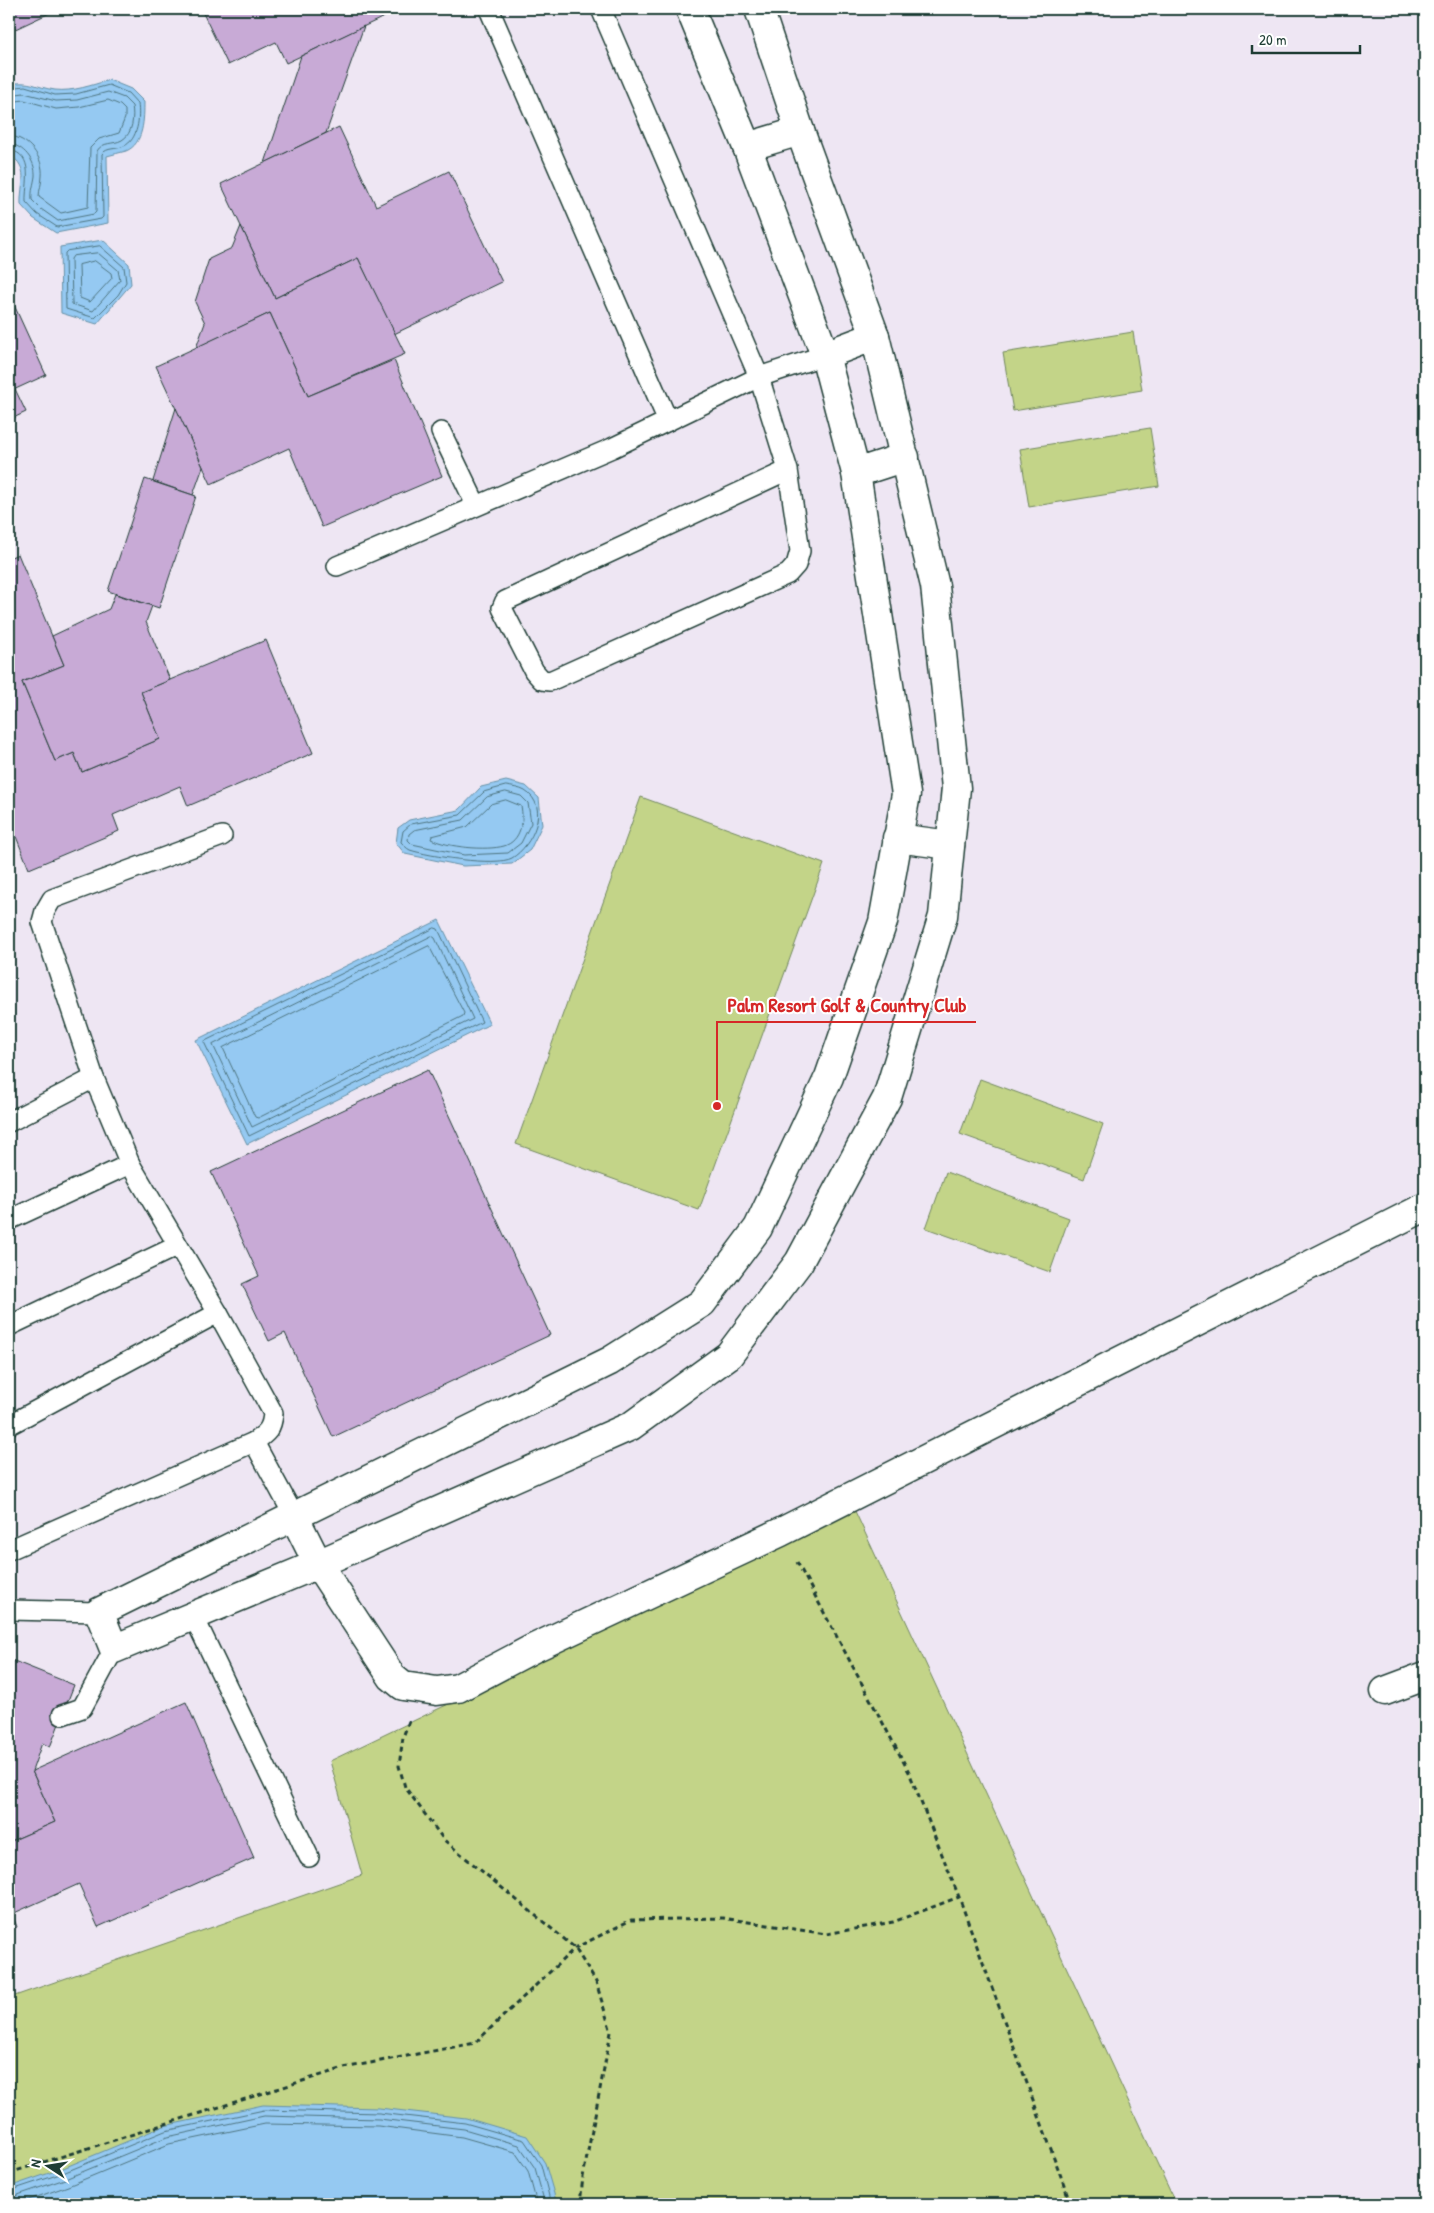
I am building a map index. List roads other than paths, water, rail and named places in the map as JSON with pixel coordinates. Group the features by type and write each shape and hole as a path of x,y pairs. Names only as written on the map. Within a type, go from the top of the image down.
{"street":[{"path":"690,9 747,147 825,355 856,473 906,794 883,922 829,1077 758,1228 702,1303 610,1361 99,1612 114,1650 193,1615 318,1564 631,1426 729,1355 799,1262 887,1098 943,916 956,788 935,586 906,457 875,336 800,131 759,9"},
{"path":"747,147 800,131"},
{"path":"825,355 875,336"},
{"path":"856,473 906,457"},
{"path":"898,838 950,845"},
{"path":"294,1516 318,1564 392,1677 403,1686 437,1691 458,1688 532,1649 781,1532 1425,1207"},
{"path":"1385,1691 1425,1676"}],"lane":[{"path":"490,9 668,421"},
{"path":"601,9 759,377 788,470 800,551 796,565 788,574 550,681 542,680 534,671 502,608 505,601 788,470"},
{"path":"337,566 612,448 759,377 825,355"},
{"path":"441,432 476,505"},
{"path":"9,1550 254,1442 269,1432 273,1413 218,1313 130,1164 94,1078 42,922 45,911 52,899 222,836"},
{"path":"9,1122 94,1078"},
{"path":"9,1220 130,1164"},
{"path":"9,1326 177,1246"},
{"path":"9,1425 218,1313"},
{"path":"254,1442 294,1516"},
{"path":"9,1610 99,1612"},
{"path":"193,1615 308,1857"},
{"path":"62,1715 82,1708 114,1650"}],"water":[{"path":"109,80 131,89 144,102 140,137 132,148 107,156 108,223 56,233 33,218 21,205 22,171 20,165 9,154 9,84 28,83 48,89 69,90"},
{"path":"103,240 129,264 131,284 97,324 61,313 60,247"},
{"path":"506,781 526,786 539,798 542,825 530,850 512,864 463,866 405,854 396,843 398,828 409,820 459,810 481,787"},
{"path":"439,920 490,1024 247,1144 196,1040"},
{"path":"263,2105 379,2108 466,2118 527,2136 545,2163 557,2204 9,2204 9,2187 61,2169 164,2126"}],"place":[{"name":"Palm Resort Golf & Country Club","path":"717,1106"}]}
